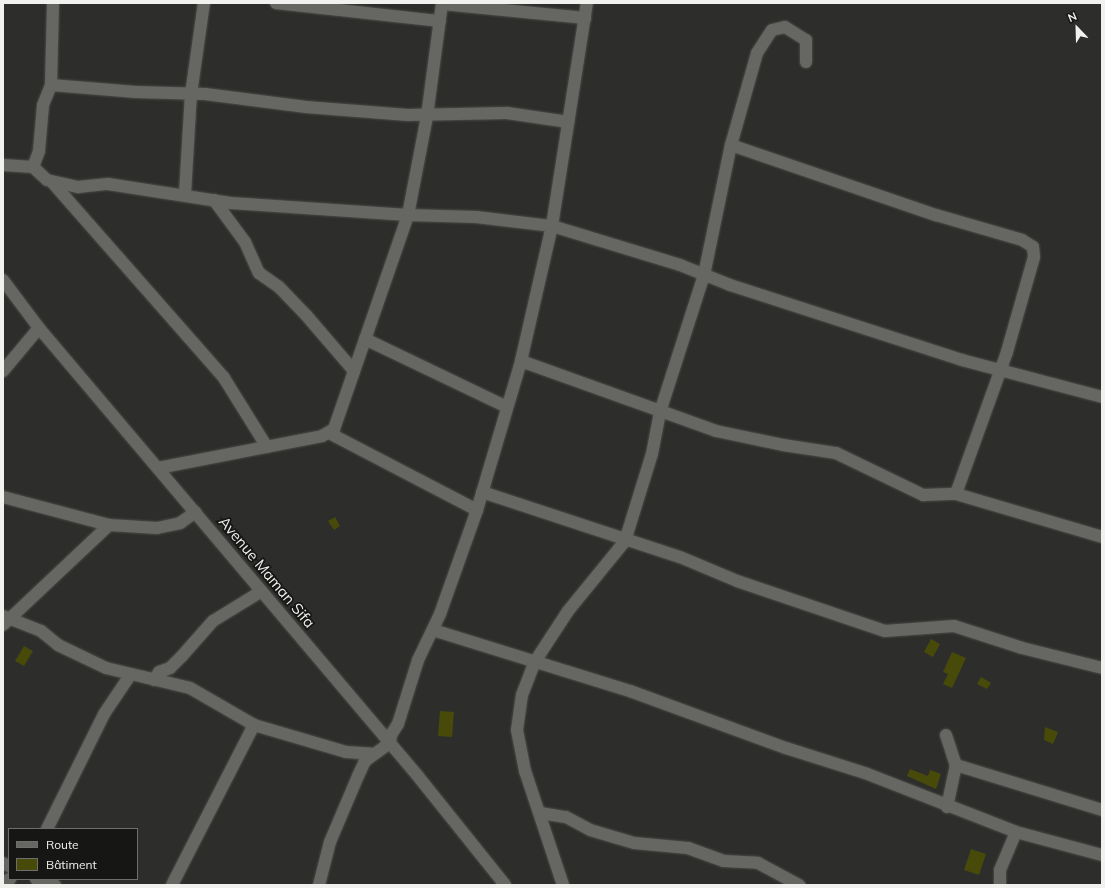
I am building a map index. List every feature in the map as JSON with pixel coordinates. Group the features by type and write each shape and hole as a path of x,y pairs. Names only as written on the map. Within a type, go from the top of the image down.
{"street":[{"path":"33,167 39,151 44,105 51,85 53,3"},
{"path":"185,194 191,94 204,3"},
{"path":"276,3 440,21"},
{"path":"158,468 267,447 329,433 334,429 408,216 427,116 442,3 585,18"},
{"path":"319,885 330,842 358,776 372,754 390,743 391,735 398,724 418,660 462,558 477,510 521,361 552,226 587,3"},
{"path":"564,885 525,771 517,730 522,695 534,663 578,597 625,541 652,454 660,412 704,275 731,145 757,53 766,36 772,30 785,27 802,36 807,46 806,62"},
{"path":"51,85 191,94 427,116 508,113 568,122"},
{"path":"731,145 1029,244 1033,248 1034,257 1001,369 956,494"},
{"path":"3,165 33,167 52,182 220,373 267,447"},
{"path":"52,182 78,187 108,184 185,194 214,200 408,216 476,217 552,226 941,353 1102,397"},
{"path":"214,200 245,242 259,273 279,287 306,315 354,371"},
{"name":"Avenue Maman Sifa","path":"3,280 39,328 390,743 504,884"},
{"path":"3,371 39,328"},
{"path":"365,339 507,407"},
{"path":"521,361 716,431 783,445 836,453 923,495 956,494 1102,537"},
{"path":"329,433 477,510"},
{"path":"482,492 884,631 954,626 1028,650 1102,668"},
{"path":"3,496 109,525 157,528 180,523 196,512"},
{"path":"5,620 109,525"},
{"path":"154,680 159,672 170,668 213,621 262,591"},
{"path":"5,620 41,631 58,645 106,668 190,688 254,725 346,752 372,754"},
{"path":"432,630 659,701 786,748 865,773 947,807 1016,832 1102,855"},
{"path":"47,828 104,714 131,674"},
{"path":"172,885 254,725"},
{"path":"946,735 956,765 947,807"},
{"path":"956,765 1102,810"},
{"path":"540,813 566,817 590,830 634,843 688,848 724,861 758,863 799,885"},
{"path":"1000,885 1000,870 1016,832"},
{"path":"39,880 54,885"}],"building":[{"path":"335,517 340,526 334,530 328,521"},
{"path":"931,639 940,644 933,657 924,652"},
{"path":"24,646 33,651 24,666 15,661"},
{"path":"952,652 966,658 952,688 943,684 948,674 943,672"},
{"path":"981,677 991,683 987,689 977,684"},
{"path":"440,711 454,712 452,737 438,736"},
{"path":"1045,727 1058,732 1053,744 1044,740"},
{"path":"910,769 928,776 930,770 941,774 936,789 907,776"},
{"path":"971,849 986,854 979,875 964,870"}]}
